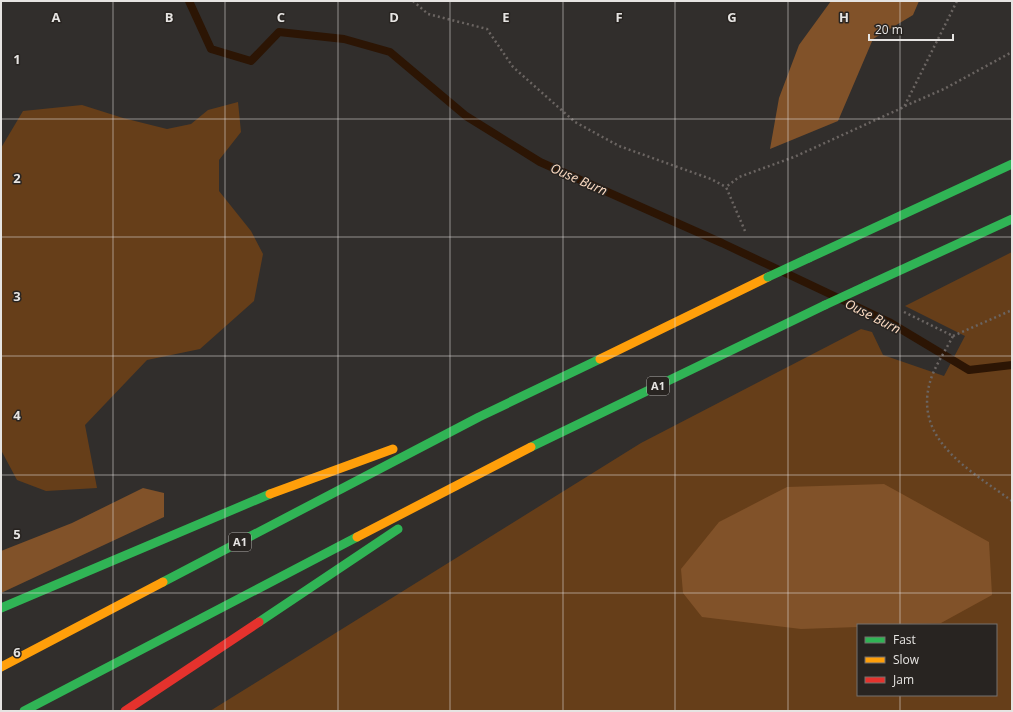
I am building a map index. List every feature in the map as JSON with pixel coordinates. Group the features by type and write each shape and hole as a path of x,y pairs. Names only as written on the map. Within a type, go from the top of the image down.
{"highway":[{"name":"A1","path":"1,667 479,417 768,277 1012,164"},
{"name":"A1","path":"24,711 492,466 825,305 1012,219"},
{"name":"A1","path":"1,608 244,504 479,417"},
{"name":"A1","path":"125,711 492,466"}],"path":[{"path":"413,1 428,14 487,29 513,67 575,122 619,146 711,179 726,187 745,231"},
{"path":"904,107 957,1"},
{"path":"726,187 740,177 794,157 944,89 1012,52"},
{"path":"1012,310 953,336 930,382 927,406 930,427 947,452 1012,501"},
{"path":"904,312 953,336"}],"shaded area":[{"path":"831,1 919,1 913,15 873,39 838,121 770,149 779,98 799,45"},
{"path":"238,102 241,132 219,160 219,191 251,231 263,254 254,301 200,349 147,360 85,425 97,488 46,491 17,480 1,450 1,148 23,111 82,105 123,118 167,129 191,124 208,110"},
{"path":"1012,252 1012,711 210,711 641,443 861,329 872,332 883,355 944,376 965,336 905,306"},
{"path":"884,484 989,542 992,595 941,623 857,624 857,627 801,629 702,617 683,593 681,569 719,522 787,487"},
{"path":"143,488 164,493 164,517 1,593 1,551 72,523"}],"waterway":[{"name":"Ouse Burn","path":"189,1 211,49 251,61 279,32 344,39 390,52 466,116 540,162 722,243 889,322 969,370 1012,365"}],"traffic: fast":[{"path":"809,258 1012,164"},
{"path":"866,286 1012,219"},
{"path":"768,277 809,258"},
{"path":"825,305 866,286"},
{"path":"531,447 825,305"},
{"path":"163,582 479,417 600,359"},
{"path":"1,608 270,494"},
{"path":"259,622 398,529"},
{"path":"24,711 357,537"}],"traffic: slow":[{"path":"600,359 768,277"},
{"path":"357,537 531,447"},
{"path":"270,494 393,449"},
{"path":"1,667 163,582"}],"traffic: jam":[{"path":"125,711 259,622"}]}
